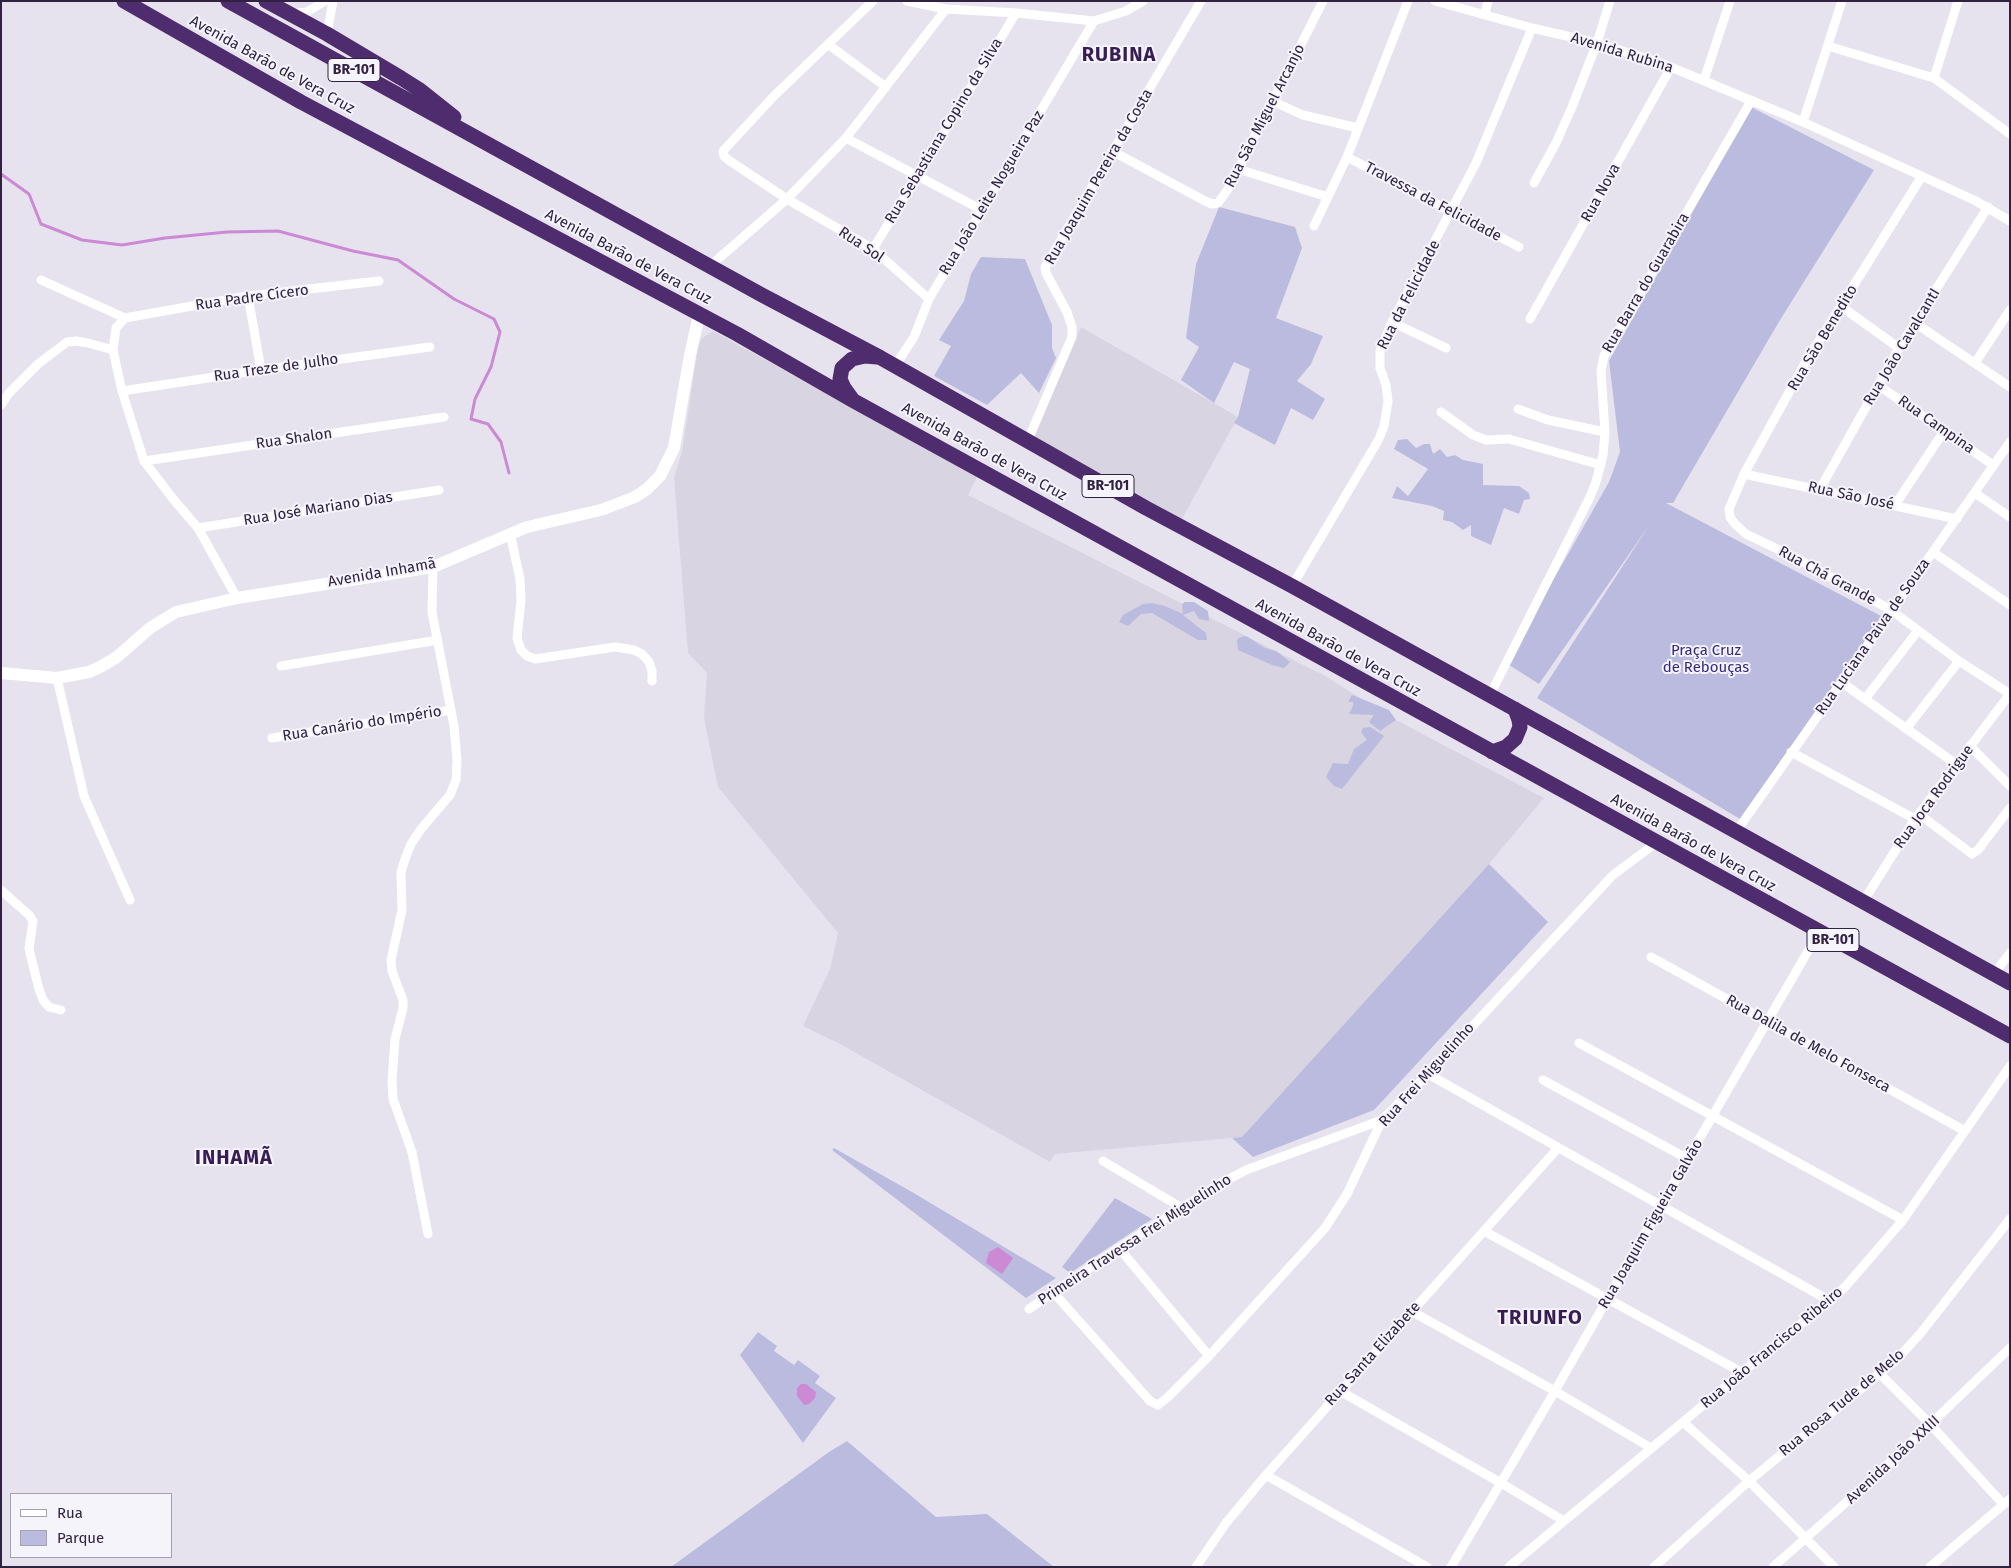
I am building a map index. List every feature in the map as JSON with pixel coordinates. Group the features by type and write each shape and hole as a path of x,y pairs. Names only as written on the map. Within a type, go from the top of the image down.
{"highway":[{"name":"Avenida Barão de Vera Cruz","path":"124,1 308,106 699,315 2010,1036"},
{"name":"Avenida Barão de Vera Cruz","path":"228,1 896,366 1146,508 1515,708 2010,983"},
{"path":"266,1 327,34 420,90 480,139"},
{"path":"854,401 840,379 842,368 852,358 865,356 881,358"},
{"path":"1492,752 1506,747 1515,739 1520,726 1515,708"}],"street":[{"path":"290,14 307,12 325,1"},
{"path":"327,34 333,1"},
{"path":"873,1 829,45 886,87"},
{"path":"907,1 946,10 979,6 1016,14 1094,21 1126,11 1144,1"},
{"path":"1126,1 1126,11"},
{"name":"Rua Joaquim Pereira da Costa","path":"1028,440 1072,337 1072,327 1067,312 1046,273 1045,267 1201,1"},
{"name":"Rua São Miguel Arcanjo","path":"1112,150 1212,204 1218,203 1238,169 1323,1"},
{"path":"1314,226 1347,157 1408,1"},
{"name":"Avenida Rubina","path":"1435,1 1532,28 1597,43 1671,67 1803,122 1922,176 1988,207 2010,221"},
{"path":"1485,14 1488,1"},
{"path":"1534,184 1560,134 1597,43 1610,1"},
{"path":"1704,80 1730,1"},
{"path":"1803,122 1842,1"},
{"path":"1934,78 1958,1"},
{"path":"710,266 787,199 846,138 946,10"},
{"name":"Rua Sebastiana Copino da Silva","path":"873,249 1016,14"},
{"name":"Rua João Leite Nogueira Paz","path":"896,366 914,337 929,299 1094,21"},
{"name":"Rua da Felicidade","path":"1292,586 1379,439 1384,426 1388,400 1379,358 1380,351 1392,322 1452,212 1476,163 1532,28"},
{"name":"Rua Sol","path":"829,45 774,96 723,151 724,156 787,199 873,249 929,299"},
{"path":"1828,46 1934,78 2010,134"},
{"name":"Rua Nova","path":"1530,318 1671,67"},
{"path":"1272,101 1304,115 1358,128"},
{"name":"Rua Barra do Guarabira","path":"1490,695 1590,497 1601,465 1605,432 1601,371 1604,356 1751,101"},
{"path":"846,138 982,210"},
{"name":"Travessa da Felicidade","path":"1347,157 1519,247"},
{"path":"1238,169 1328,197"},
{"name":"Rua São Benedito","path":"1730,503 1804,365 1842,307 1922,176"},
{"name":"Rua João CavalcantI","path":"1820,489 1899,348 1988,207"},
{"path":"41,280 125,318 116,328 113,350 122,391 144,461 198,528 237,598"},
{"name":"Rua Padre Cícero","path":"125,318 248,296 379,281"},
{"path":"248,296 261,370"},
{"path":"1842,307 1899,348"},
{"path":"1974,363 2010,310"},
{"name":"Avenida Inhamã","path":"1,673 56,678 89,672 117,657 150,628 176,612 237,598 433,567 527,527 616,506 647,489 660,476 674,448 690,354 699,315"},
{"path":"1392,322 1446,348"},
{"path":"1915,323 2010,387"},
{"path":"1,405 9,393 38,364 67,342 88,343 113,350"},
{"name":"Rua Treze de Julho","path":"122,391 430,347"},
{"name":"Rua Campina","path":"1878,385 1994,465"},
{"path":"1518,408 1548,420 1605,432"},
{"path":"1441,412 1473,435 1486,440 1509,439 1601,465"},
{"name":"Rua Shalon","path":"144,461 444,417"},
{"path":"1895,505 1944,431"},
{"name":"Rua Luciana Paiva de Souza","path":"1736,832 2010,442"},
{"name":"Rua São José","path":"1744,474 1957,519"},
{"name":"Rua José Mariano Dias","path":"198,528 439,490"},
{"path":"1975,493 2010,517"},
{"name":"Rua Chá Grande","path":"1730,503 1730,517 1746,534 1794,557 1891,610 1917,632 2009,698"},
{"path":"510,533 520,579 521,601 517,638 521,650 527,656 534,659 615,647 634,650 642,654 649,662 652,680"},
{"path":"1934,552 2010,605"},
{"path":"428,1234 412,1152 393,1099 392,1081 395,1039 403,1008 403,1000 392,971 391,960 402,910 402,872 405,859 420,829 450,795 456,780 457,760 451,710 432,612 433,567"},
{"path":"1865,699 1917,632"},
{"path":"281,666 438,640"},
{"path":"1906,729 1959,661"},
{"path":"56,678 84,796 130,900"},
{"path":"1840,682 1956,764"},
{"name":"Rua Joca Rodrigue","path":"1863,902 1917,816 2009,698"},
{"name":"Rua Canário do Império","path":"272,738 451,710"},
{"path":"1970,746 2010,786"},
{"path":"1791,752 1917,816 1970,853 1974,854 1978,850 2010,808"},
{"name":"Rua Frei Miguelinho","path":"1054,1293 1150,1401 1158,1405 1209,1356 1325,1228 1347,1194 1382,1120 1428,1074 1613,875 1656,843"},
{"path":"1,890 29,915 33,921 29,949 39,989 43,1000 49,1007 62,1010"},
{"name":"Rua Joaquim Figueira Galvão","path":"1451,1567 1555,1391 1660,1205 1819,932"},
{"path":"1994,974 2010,953"},
{"name":"Rua Dalila de Melo Fonseca","path":"1651,957 1965,1131"},
{"path":"1579,1042 1903,1220"},
{"name":"Rua João Francisco Ribeiro","path":"1509,1567 1845,1287 1903,1220 2010,1066"},
{"path":"1428,1074 1830,1301"},
{"path":"1544,1080 1688,1159"},
{"name":"Primeira Travessa Frei Miguelinho","path":"1029,1309 1119,1248 1216,1186 1246,1170 1382,1120"},
{"name":"Rua Santa Elizabete","path":"1201,1565 1226,1523 1266,1475 1558,1148"},
{"path":"1103,1160 1182,1208"},
{"name":"Rua Rosa Tude de Melo","path":"1654,1567 1749,1481 1880,1374 1909,1347 2010,1219"},
{"path":"1484,1232 1743,1373"},
{"path":"1119,1248 1209,1356"},
{"path":"1411,1311 1555,1391 1651,1448"},
{"name":"Avenida João XXIII","path":"1773,1567 1931,1425 2010,1348"},
{"path":"1880,1374 2007,1502 1930,1567"},
{"path":"1340,1391 1501,1482 1564,1521"},
{"path":"1683,1422 1749,1481 1834,1567"},
{"path":"1266,1475 1427,1567"}],"shaded area":[{"path":"1081,327 1238,417 1178,526 1029,441"},
{"path":"713,331 977,477 968,495 1325,676 1396,720 1544,798 1489,864 1242,1137 1055,1154 1050,1162 840,1044 803,1026 830,969 838,933 718,787 704,718 707,673 688,653 674,477 682,452 698,348 701,339"},
{"path":"998,1247 1013,1258 1002,1274 986,1263 989,1252"},
{"path":"801,1384 806,1384 816,1392 815,1398 809,1404 804,1405 797,1396 797,1388"}],"green space":[{"name":"Praça Cruz de Rebouças","path":"1751,107 1874,170 1780,320 1673,503 1666,503 1883,617 1740,819 1537,698 1650,524 1539,684 1506,663 1609,482 1620,452 1609,361"},
{"path":"1219,207 1295,227 1302,248 1276,318 1323,336 1311,364 1297,381 1325,399 1313,420 1291,408 1275,445 1234,423 1238,417 1250,369 1234,362 1214,403 1181,380 1199,347 1186,338 1196,264"},
{"path":"981,257 1025,259 1052,325 1052,348 1056,358 1039,393 1021,373 987,405 934,376 951,346 939,340 964,301 971,274"},
{"path":"1407,439 1416,448 1424,444 1430,444 1433,454 1440,449 1447,457 1455,455 1463,460 1483,464 1483,485 1519,486 1529,493 1530,499 1524,500 1519,514 1504,508 1491,545 1471,536 1471,525 1463,530 1452,522 1443,520 1444,511 1432,506 1392,498 1397,486 1408,496 1428,469 1394,449 1398,440"},
{"path":"1194,602 1208,611 1209,621 1199,619 1194,611 1183,615 1206,633 1207,640 1198,640 1152,613 1141,614 1128,626 1119,622 1123,615 1143,604 1152,603 1165,606 1183,614 1182,604"},
{"path":"1246,636 1265,648 1276,651 1290,662 1284,668 1272,665 1238,650 1238,638"},
{"path":"1352,695 1389,710 1396,720 1380,731 1369,722 1374,715 1349,714 1353,702 1348,702"},
{"path":"1370,727 1384,736 1342,789 1334,786 1326,777 1333,763 1348,764 1354,749 1367,740 1361,732 1363,728"},
{"path":"1489,864 1548,922 1374,1110 1253,1157 1232,1138 1242,1137"},
{"path":"834,1148 1056,1278 1026,1298 832,1150"},
{"path":"1115,1198 1152,1219 1070,1273 1062,1267"},
{"path":"758,1332 777,1346 774,1351 794,1365 798,1360 820,1376 815,1383 836,1398 803,1443 740,1355"},
{"path":"847,1441 936,1517 987,1514 1054,1567 671,1567 829,1452"}],"waterway":[{"path":"1,174 29,194 41,224 82,240 122,245 165,238 227,232 278,231 353,251 398,260 454,299 494,319 500,332 491,367 475,399 471,419 488,424 501,442 509,473"}],"district":[{"name":"RUBINA","path":"1119,55"},
{"name":"INHAMÃ","path":"234,1158"},
{"name":"TRIUNFO","path":"1540,1318"}]}
